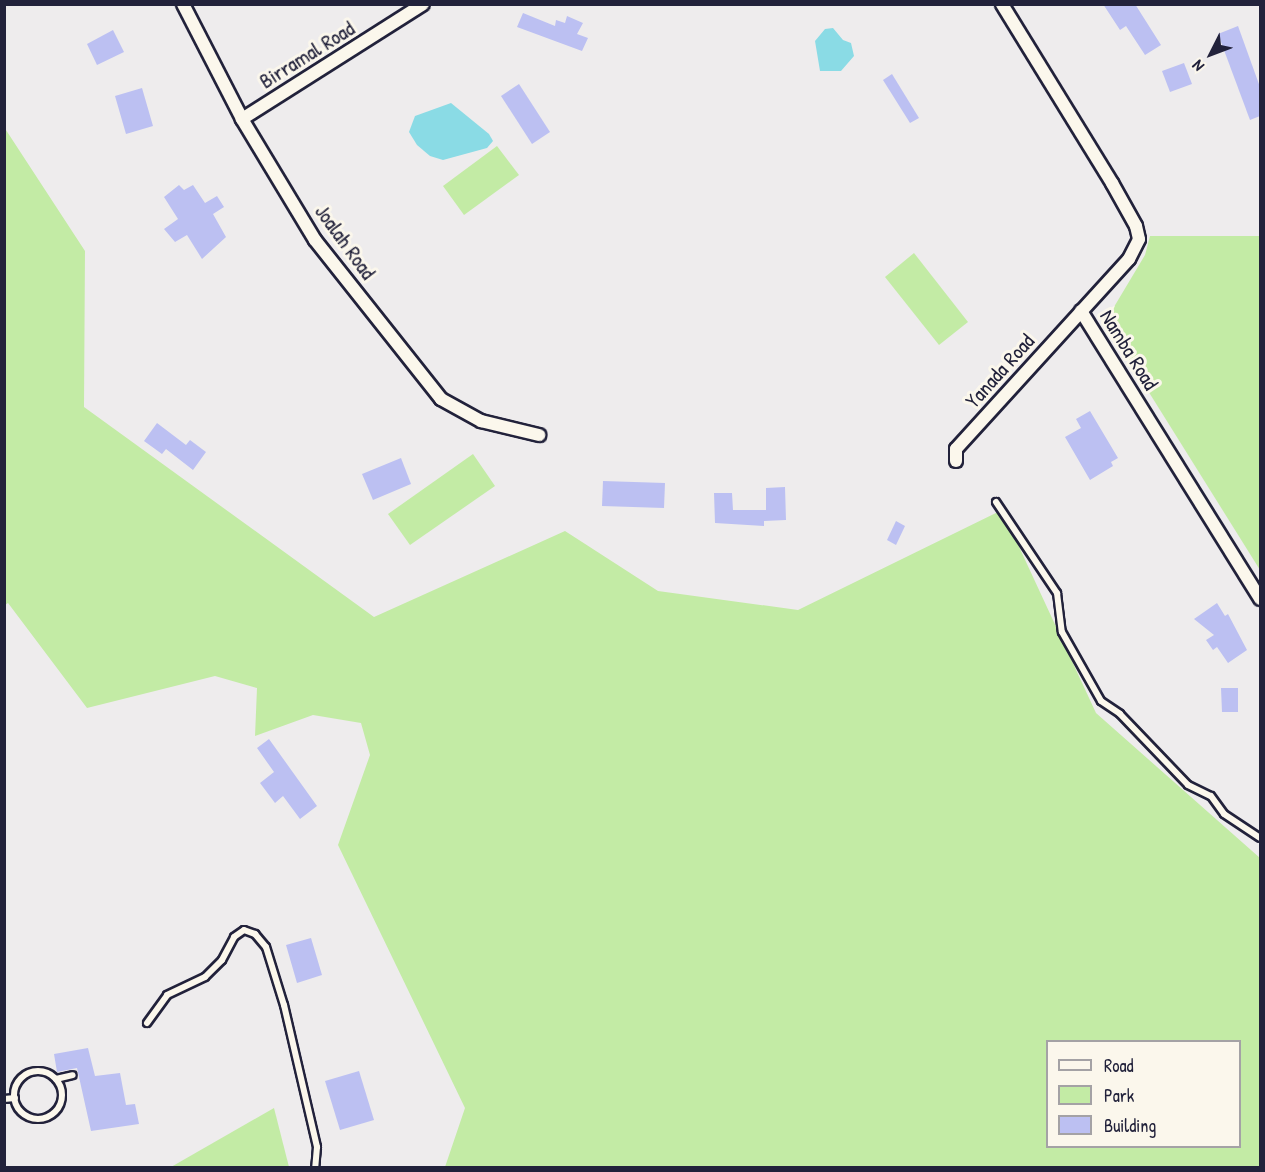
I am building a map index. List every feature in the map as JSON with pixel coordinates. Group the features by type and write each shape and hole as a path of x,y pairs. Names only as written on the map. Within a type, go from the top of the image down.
{"street":[{"name":"Joalah Road","path":"183,4 242,119 315,240 441,399 481,421 539,435"},
{"name":"Birramal Road","path":"242,119 423,4"},
{"name":"Namba Road","path":"1002,4 1136,226 1139,239 1135,251 1081,311 1260,599"},
{"name":"Yanada Road","path":"957,461 956,449 1081,311"}],"lane":[{"path":"996,502 1057,593 1062,633 1101,701 1120,714 1188,785 1211,796 1224,814 1260,838"},
{"path":"147,1023 167,995 205,977 222,960 234,937 244,930 255,933 266,947 284,1005 317,1147 315,1167"},
{"path":"31,1072 50,1074 56,1079 63,1092 62,1102 49,1117 32,1119 24,1115 15,1098 17,1084 31,1072"},
{"path":"56,1079 72,1075"},
{"path":"4,1099 15,1098"}],"green space":[{"path":"4,127 85,251 84,407 374,617 565,531 658,591 798,610 1002,510 1096,713 1260,858 1260,1167 445,1167 465,1108 338,845 370,755 361,723 313,715 255,736 257,688 215,676 87,708 8,603 5,605"},
{"path":"497,146 519,175 464,215 443,186"},
{"path":"1150,236 1260,236 1260,570 1105,322 1145,255"},
{"path":"914,253 968,322 939,345 885,277"},
{"path":"473,454 495,486 410,545 388,514"},
{"path":"274,1108 289,1167 171,1167"}],"water":[{"path":"833,28 843,40 851,43 854,56 841,71 820,71 815,41 825,29"},
{"path":"451,103 489,134 493,141 487,148 443,160 430,156 417,145 409,132 415,116"}],"building":[{"path":"1103,4 1135,4 1161,45 1145,55 1126,26 1120,30"},
{"path":"523,13 555,26 556,20 565,23 567,16 583,23 577,34 588,38 582,51 517,27"},
{"path":"1238,26 1260,87 1260,116 1250,120 1218,34"},
{"path":"113,30 124,52 97,65 87,44"},
{"path":"1184,63 1192,84 1170,92 1162,71"},
{"path":"892,74 919,118 910,123 883,80"},
{"path":"519,84 550,132 532,144 501,96"},
{"path":"142,88 153,126 126,134 115,96"},
{"path":"179,185 184,190 193,185 205,203 217,196 224,207 213,214 226,237 202,259 187,235 175,242 164,229 178,219 164,197"},
{"path":"1090,411 1118,458 1111,462 1113,466 1090,480 1065,437 1081,428 1076,419"},
{"path":"157,423 186,445 190,440 206,452 193,470 166,449 162,454 144,441"},
{"path":"401,458 411,484 373,500 362,474"},
{"path":"603,481 665,483 664,508 602,506"},
{"path":"785,487 786,520 764,521 764,526 715,523 714,493 732,493 733,510 766,510 766,488"},
{"path":"896,521 905,526 896,545 887,540"},
{"path":"1217,603 1225,616 1228,614 1247,650 1228,663 1217,647 1213,650 1206,640 1214,635 1194,619"},
{"path":"1221,688 1238,688 1238,712 1222,712"},
{"path":"269,739 317,806 300,819 283,796 275,803 260,783 274,772 257,748"},
{"path":"311,938 322,975 297,983 286,945"},
{"path":"88,1048 95,1076 120,1073 126,1105 135,1104 139,1124 91,1131 77,1068 57,1072 54,1054"},
{"path":"359,1071 374,1120 340,1130 325,1081"}]}
